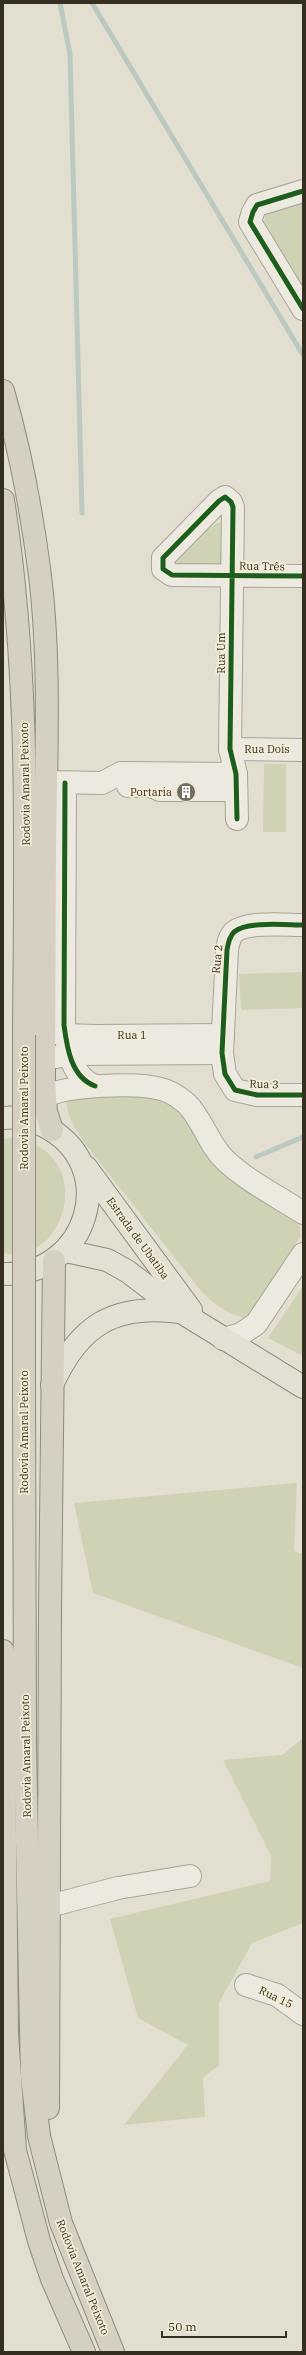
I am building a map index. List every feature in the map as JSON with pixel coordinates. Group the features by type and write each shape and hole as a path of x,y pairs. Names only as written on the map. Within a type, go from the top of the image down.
{"highway":[{"path":"3,391 17,438 40,569 45,659 55,782 45,829 44,933 44,1097 46,1112 52,1130"},
{"name":"Rodovia Amaral Peixoto","path":"3,500 19,626 24,731 25,1746 29,2019 32,2076 39,2136 53,2193 72,2255 113,2352"},
{"path":"53,2193 48,2115 52,1385 60,1256"},
{"name":"Rodovia Amaral Peixoto","path":"3,1651 7,2019 11,2105 15,2150 39,2241 84,2352"},
{"path":"3,2110 15,2150"}],"main road":[{"path":"3,1118 23,1119 52,1130 62,1138 75,1153 87,1181 87,1211 79,1232 60,1256 28,1272 3,1274"},
{"name":"Estrada de Ubatiba","path":"75,1153 201,1324"},
{"name":"Estrada de Ubatiba","path":"60,1256 107,1260 144,1282 181,1312 303,1387"},
{"path":"52,1385 71,1349 88,1330 122,1315 144,1310 181,1312"}],"street":[{"path":"303,191 257,205 250,222 303,309"},
{"name":"Rua Um","path":"172,575 163,569 163,558 219,501 225,497 232,502 230,749 236,782 237,819"},
{"name":"Rua Três","path":"172,575 303,576"},
{"name":"Rua Dois","path":"230,749 303,750"},
{"path":"108,787 120,773 236,782"},
{"path":"95,1086 79,1075 67,1045 64,852 55,782 108,787 148,786 160,790 236,782"},
{"path":"45,829 64,852"},
{"path":"44,933 64,910"},
{"name":"Rua 2","path":"223,1044 226,950 230,938 234,932 247,927 303,925"},
{"name":"Rua 1","path":"44,1026 67,1045 223,1044"},
{"name":"Rua 3","path":"223,1044 225,1074 234,1090 257,1095 303,1094"},
{"name":"Rua 1","path":"44,1064 67,1045"},
{"path":"44,1097 60,1090 95,1086 155,1088 174,1094 188,1105 214,1148 224,1159 247,1177 303,1213"},
{"path":"223,1339 241,1334 256,1324 303,1254"},
{"path":"49,1906 118,1888 190,1876"},
{"name":"Rua 15","path":"246,1985 277,1996 303,2014"}],"green space":[{"path":"303,200 303,290 264,222 266,213"},
{"path":"217,523 222,523 223,565 177,564 176,560 188,545"},
{"path":"264,764 286,764 286,832 263,832"},
{"path":"303,972 303,1008 241,1010 239,974"},
{"path":"150,1097 175,1104 300,1226 300,1237 254,1308 245,1318 232,1314 221,1308 201,1291 78,1134 68,1111 66,1098"},
{"path":"12,1138 36,1145 48,1153 59,1168 64,1185 64,1203 60,1220 51,1235 38,1247 22,1253 3,1253 3,1139"},
{"path":"303,1286 303,1356 268,1338"},
{"path":"297,1483 294,1551 303,1554 303,1668 93,1593 74,1503"},
{"path":"303,1738 303,1923 252,1943 219,2003 219,2065 203,2078 205,2117 124,2125 188,2045 138,2018 110,1919 270,1881 271,1856 223,1760 282,1755"}],"waterway":[{"path":"60,3 70,54 82,513"},
{"path":"92,3 303,355"},
{"path":"256,1157 303,1137"}],"cycle path":[{"path":"303,191 257,205 250,222 303,309"},
{"path":"237,819 236,774 230,749 233,507 231,502 225,497 219,501 163,558 163,569 172,575 303,576"},
{"path":"65,783 64,1025 69,1052 75,1069 87,1082 95,1086"},
{"path":"303,925 267,924 248,926 234,932 231,936 227,950 222,1053 225,1074 235,1090 257,1095 303,1095"}],"place":[{"name":"Portaria","path":"186,792"}]}
